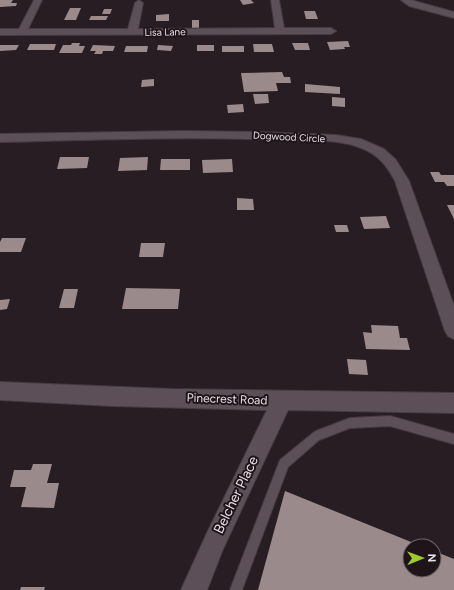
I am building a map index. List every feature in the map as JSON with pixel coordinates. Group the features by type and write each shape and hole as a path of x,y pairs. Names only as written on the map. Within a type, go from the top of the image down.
{"street":[{"path":"22,32 38,0"},
{"path":"275,0 280,31"},
{"path":"405,0 412,4 454,15"},
{"path":"132,32 139,3"},
{"name":"Lisa Lane","path":"0,32 331,31"},
{"name":"Dogwood Circle","path":"0,138 258,135 356,142 375,149 391,162 402,181 454,331"},
{"name":"Pinecrest Road","path":"0,391 282,401 454,403"},
{"name":"Belcher Place","path":"194,590 214,540 282,401"}],"lane":[{"path":"236,590 284,464 316,436 350,423 390,421 454,439"}],"building":[{"path":"0,0 13,0 11,3 17,3 16,6 0,7"},
{"path":"240,0 251,0 254,3 243,5"},
{"path":"70,8 81,8 76,20 64,20"},
{"path":"104,9 112,9 110,14 102,14"},
{"path":"304,11 315,11 318,19 306,19"},
{"path":"169,14 169,21 156,21 156,15"},
{"path":"91,16 108,16 106,20 89,20"},
{"path":"192,20 199,20 199,28 192,28"},
{"path":"348,41 350,47 344,47 345,49 330,50 327,42"},
{"path":"72,43 80,43 79,46 85,46 82,53 59,53 63,45 71,45"},
{"path":"292,43 308,43 310,50 295,50"},
{"path":"30,44 56,44 54,50 27,50"},
{"path":"253,44 272,44 274,52 254,52"},
{"path":"0,45 19,45 16,50 0,51"},
{"path":"93,45 115,46 113,51 103,51 102,54 94,54 96,51 90,51"},
{"path":"158,45 173,46 171,51 157,50"},
{"path":"197,45 214,45 214,51 197,51"},
{"path":"126,46 148,46 147,52 124,52"},
{"path":"222,46 244,46 244,52 222,52"},
{"path":"282,72 284,77 290,77 291,83 276,83 278,91 244,92 241,73"},
{"path":"154,79 154,86 141,87 142,80"},
{"path":"305,84 340,87 340,94 305,92"},
{"path":"253,94 268,94 269,103 255,104"},
{"path":"332,97 345,98 345,107 332,106"},
{"path":"243,104 244,112 228,113 227,105"},
{"path":"60,157 89,157 87,168 57,169"},
{"path":"148,157 147,170 118,171 120,158"},
{"path":"161,159 190,159 190,170 160,170"},
{"path":"232,159 233,172 203,173 202,160"},
{"path":"430,172 439,172 441,175 454,175 454,186 447,186 444,182 435,182"},
{"path":"237,198 253,199 254,210 237,210"},
{"path":"447,205 454,205 454,219"},
{"path":"386,216 390,228 364,229 360,217"},
{"path":"334,225 347,225 349,232 336,232"},
{"path":"2,238 26,238 21,252 0,252 0,242"},
{"path":"141,243 165,243 163,257 139,257"},
{"path":"126,288 180,289 178,309 122,309"},
{"path":"64,289 78,289 74,308 59,308"},
{"path":"10,299 7,309 0,310 0,300"},
{"path":"371,325 398,326 400,338 407,338 410,350 366,349 363,332 372,333"},
{"path":"347,359 366,360 368,375 349,374"},
{"path":"33,464 52,464 47,483 59,483 54,508 21,507 26,487 10,487 14,470 31,470"},
{"path":"285,491 402,538 402,578 442,578 442,554 454,559 454,590 258,590"},
{"path":"21,587 45,587 44,590 20,590"}]}
